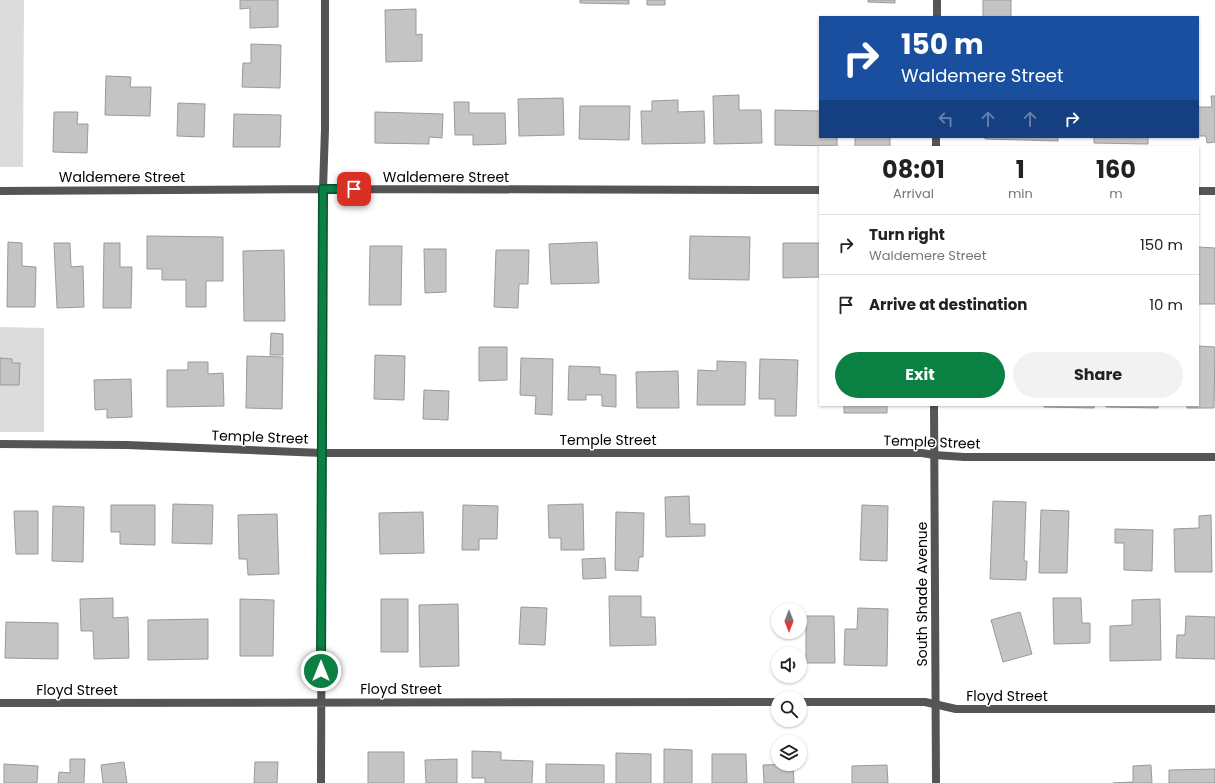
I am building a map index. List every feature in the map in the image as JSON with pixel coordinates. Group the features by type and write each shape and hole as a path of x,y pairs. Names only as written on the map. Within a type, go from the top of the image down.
{"street":[{"path":"321,783 325,0"},
{"path":"937,0 937,16"},
{"name":"Waldemere Street","path":"0,190 819,190"},
{"path":"1199,191 1215,191"},
{"name":"South Shade Avenue","path":"934,406 936,783"},
{"name":"Temple Street","path":"0,444 127,445 322,453 922,453 964,457 1215,457"},
{"name":"Floyd Street","path":"0,703 771,702"},
{"name":"Floyd Street","path":"807,702 925,702 956,709 1215,709"}],"shaded area":[{"path":"0,0 24,0 23,167 0,167"},
{"path":"0,327 44,328 44,432 0,432"}],"building":[{"path":"240,0 278,0 278,27 250,28 250,8 240,9"},
{"path":"580,0 629,0 629,4 580,3"},
{"path":"647,0 665,0 665,5 647,5"},
{"path":"868,0 895,0 895,3 868,2"},
{"path":"983,0 1011,0 1011,16 983,16"},
{"path":"416,9 416,35 422,34 422,61 386,62 385,10"},
{"path":"251,44 281,45 280,88 242,87 243,63 251,63"},
{"path":"106,76 131,77 130,87 151,87 150,116 105,115"},
{"path":"739,95 739,110 761,110 762,143 714,144 713,96"},
{"path":"1211,96 1215,96 1215,142 1207,143 1206,136 1199,136 1199,107 1212,107"},
{"path":"563,98 564,135 519,136 518,99"},
{"path":"678,100 678,112 704,111 705,143 642,144 641,111 652,111 652,101"},
{"path":"454,102 469,102 469,113 505,113 506,144 473,145 473,135 455,135"},
{"path":"178,103 205,104 204,137 177,136"},
{"path":"580,106 630,106 629,140 579,139"},
{"path":"775,110 819,111 819,138 837,138 837,146 775,145"},
{"path":"54,112 78,112 77,124 88,124 87,153 53,152"},
{"path":"375,112 443,114 442,138 429,137 429,144 375,143"},
{"path":"234,114 281,115 280,147 233,147"},
{"path":"855,138 890,138 890,146 855,146"},
{"path":"1058,138 1058,141 985,139"},
{"path":"1094,138 1148,138 1148,144 1094,143"},
{"path":"147,236 223,237 223,281 206,281 206,307 186,307 186,280 162,280 162,269 147,269"},
{"path":"690,236 750,237 749,280 689,279"},
{"path":"8,242 22,243 22,266 36,267 35,307 7,307"},
{"path":"597,242 599,283 551,284 549,244"},
{"path":"54,243 70,243 71,267 83,266 84,307 57,308"},
{"path":"104,243 120,243 120,267 132,267 131,308 103,308"},
{"path":"783,243 819,243 819,277 783,278"},
{"path":"370,246 402,246 401,305 369,305"},
{"path":"1199,247 1215,248 1215,304 1199,304"},
{"path":"424,249 446,249 446,292 425,293"},
{"path":"284,250 285,321 244,321 243,251"},
{"path":"496,250 529,250 528,284 519,284 518,308 494,307"},
{"path":"271,333 283,334 283,355 270,355"},
{"path":"1199,346 1215,347 1214,408 1187,408 1187,406 1199,406"},
{"path":"479,347 507,347 507,380 479,381"},
{"path":"375,355 405,356 404,400 374,399"},
{"path":"247,356 283,357 282,409 246,408"},
{"path":"0,358 12,359 12,363 20,363 19,385 0,385"},
{"path":"521,358 553,359 552,415 535,414 536,396 520,395"},
{"path":"760,359 798,360 796,416 775,416 775,399 759,399"},
{"path":"717,361 746,362 745,405 697,405 698,370 717,371"},
{"path":"188,362 208,362 208,374 223,373 224,406 167,407 167,370 188,370"},
{"path":"569,366 600,367 600,374 616,375 616,407 602,406 602,395 586,395 586,400 568,400"},
{"path":"678,371 679,408 637,408 636,372"},
{"path":"131,379 132,417 107,418 107,409 95,410 94,380"},
{"path":"424,390 449,391 448,420 423,419"},
{"path":"844,406 887,406 887,413 844,413"},
{"path":"1094,406 1094,408 1044,407"},
{"path":"1158,406 1158,408 1106,407"},
{"path":"689,496 690,524 705,524 705,536 666,537 665,497"},
{"path":"993,501 1026,502 1024,561 1027,561 1026,580 990,579"},
{"path":"173,504 213,505 212,544 172,543"},
{"path":"583,504 584,550 561,550 561,538 549,538 548,505"},
{"path":"111,505 155,505 155,545 120,544 120,532 111,532"},
{"path":"463,505 498,506 497,539 479,539 479,550 462,550"},
{"path":"862,505 888,506 887,561 860,560"},
{"path":"53,506 84,507 83,562 52,561"},
{"path":"1041,510 1069,511 1067,573 1039,573"},
{"path":"14,511 38,511 38,554 16,554"},
{"path":"423,512 424,553 380,554 379,513"},
{"path":"616,512 644,513 643,557 639,557 638,571 615,570"},
{"path":"277,514 279,574 248,575 247,559 239,559 238,515"},
{"path":"1211,515 1212,572 1175,572 1174,529 1199,528 1199,516"},
{"path":"1115,529 1153,530 1152,571 1124,570 1124,543 1115,543"},
{"path":"605,558 606,578 583,579 582,559"},
{"path":"609,596 641,596 641,617 655,617 656,645 610,646"},
{"path":"113,598 113,618 128,617 129,658 94,659 93,631 81,631 80,599"},
{"path":"1053,598 1081,598 1082,623 1090,623 1090,643 1054,644"},
{"path":"240,599 274,600 273,656 240,656"},
{"path":"381,599 408,599 408,652 381,652"},
{"path":"1160,599 1161,660 1110,661 1110,626 1132,625 1132,600"},
{"path":"458,604 459,666 420,667 419,605"},
{"path":"521,607 547,608 545,645 519,644"},
{"path":"858,608 888,609 887,666 844,665 845,629 857,629"},
{"path":"1020,612 1032,654 1003,662 991,620"},
{"path":"807,616 834,616 835,663 807,663"},
{"path":"1186,616 1215,617 1215,659 1176,658 1177,635 1185,635"},
{"path":"208,619 208,659 148,660 148,620"},
{"path":"6,622 58,623 58,659 5,658"},
{"path":"664,749 692,750 692,783 664,783"},
{"path":"472,751 501,752 501,760 533,761 532,783 485,783 485,778 472,778"},
{"path":"368,752 404,752 404,783 368,783"},
{"path":"616,753 651,754 651,783 616,783"},
{"path":"712,754 746,754 747,783 712,783"},
{"path":"70,759 85,759 84,783 58,783 59,772 70,773"},
{"path":"457,759 457,783 426,783 425,760"},
{"path":"124,762 127,783 103,783 101,765"},
{"path":"255,762 278,762 277,783 254,783"},
{"path":"4,764 38,766 37,783 4,783"},
{"path":"546,764 604,765 604,783 546,783"},
{"path":"763,765 771,765 771,771 793,771 794,783 764,783"},
{"path":"887,765 888,783 852,783 852,766"},
{"path":"1151,765 1152,783 1113,783 1133,782 1133,766"},
{"path":"1215,769 1215,783 1169,783 1169,770"}],"route":[{"path":"321,671 323,189 354,189"}]}
